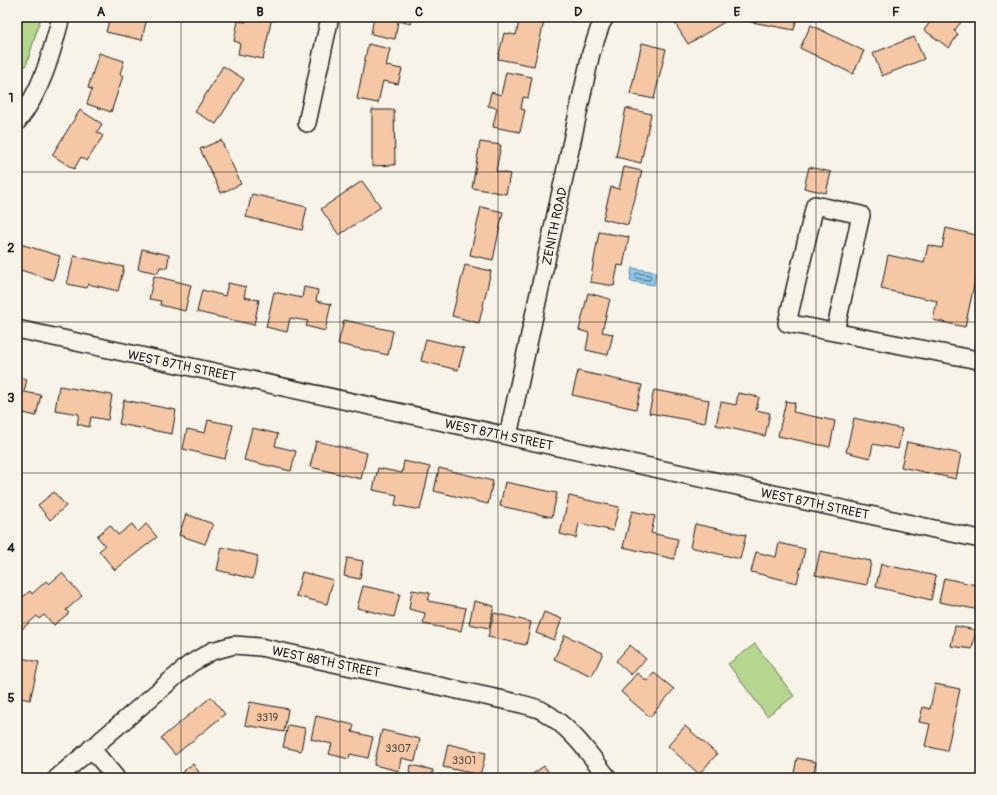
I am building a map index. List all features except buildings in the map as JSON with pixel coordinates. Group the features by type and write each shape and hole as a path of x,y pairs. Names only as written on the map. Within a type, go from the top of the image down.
{"street":[{"path":"17,122 27,109 44,76 61,17"},
{"path":"307,123 330,17"},
{"name":"ZENITH ROAD","path":"508,436 591,53 600,24 605,17"},
{"path":"835,332 861,214 816,205 787,323 980,360"},
{"name":"WEST 87TH STREET","path":"17,329 980,539"},
{"name":"WEST 88TH STREET","path":"57,778 190,664 212,651 234,645 260,647 517,703 540,710 561,723 578,739 608,778"},
{"path":"91,748 116,778"}],"green space":[{"path":"17,17 41,17 27,63 17,79"},
{"path":"755,644 794,696 767,716 728,664"}],"water":[{"path":"632,268 656,272 654,285 630,281"}]}
